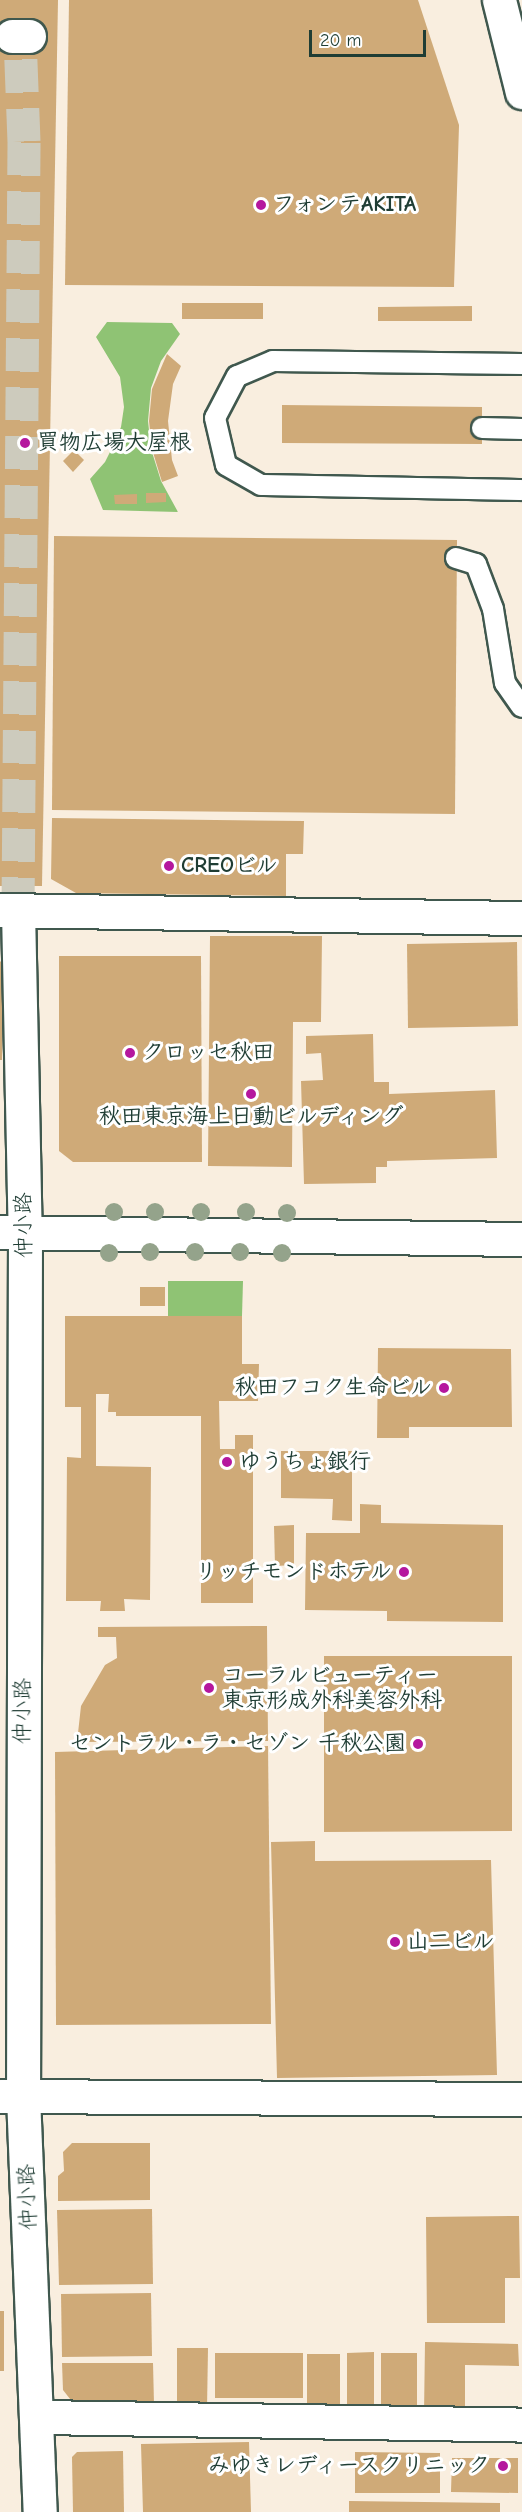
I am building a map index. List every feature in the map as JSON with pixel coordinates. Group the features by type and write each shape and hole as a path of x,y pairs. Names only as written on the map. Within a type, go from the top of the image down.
{"street":[{"path":"499,0 515,35 522,92"},
{"path":"9,910 522,918"},
{"name":"仲小路","path":"9,910 13,1232 12,2096 38,2417 40,2512"},
{"path":"13,1232 522,1239"},
{"path":"12,2096 522,2099"},
{"path":"38,2417 522,2425"}],"lane":[{"path":"522,364 273,361 237,376 214,418 226,465 261,485 522,490"},
{"path":"482,428 522,429"},
{"path":"456,558 476,564 493,609 505,683 522,707"}],"green space":[{"path":"107,322 172,323 180,334 161,361 151,388 148,421 151,449 161,481 178,512 103,510 90,479 105,462 115,442 121,427 124,407 120,377 96,337"},
{"path":"168,1281 243,1281 242,1316 168,1316"}],"building":[{"name":"買物広場大屋根","path":"0,0 58,0 42,886 0,886"},
{"name":"フォンテAKITA","path":"69,0 418,0 459,125 454,287 65,285"},
{"path":"182,303 263,303 263,319 182,319"},
{"path":"472,306 472,321 378,321 378,307"},
{"path":"167,354 181,366 173,384 168,421 172,460 178,476 162,482 152,449 149,421 152,389"},
{"path":"282,405 482,407 482,444 282,443"},
{"path":"74,450 84,460 73,472 63,461"},
{"path":"146,493 166,493 166,502 146,503"},
{"path":"137,494 137,504 115,504 114,495"},
{"path":"54,536 457,540 455,814 52,810"},
{"name":"CREOビル","path":"52,818 304,821 303,854 286,854 286,896 76,893 51,879"},
{"name":"秋田東京海上日動ビルディング","path":"210,936 322,936 321,1022 293,1022 292,1167 208,1166"},
{"path":"517,942 518,1026 408,1028 407,944"},
{"name":"クロッセ秋田","path":"59,956 201,956 202,1162 73,1162 59,1151"},
{"path":"0,961 4,965 2,1060 0,1060"},
{"path":"373,1034 374,1082 389,1082 389,1094 495,1090 497,1158 387,1161 387,1167 376,1167 376,1183 304,1184 301,1081 323,1080 321,1053 306,1054 306,1036"},
{"path":"140,1287 165,1287 165,1306 140,1306"},
{"name":"ゆうちょ銀行","path":"65,1316 242,1316 242,1364 259,1364 258,1401 219,1401 220,1449 235,1449 235,1435 253,1435 253,1603 201,1603 201,1416 116,1416 116,1412 108,1412 109,1394 96,1394 96,1466 151,1467 150,1600 124,1599 125,1611 100,1611 101,1601 66,1601 67,1457 81,1458 81,1407 65,1407"},
{"name":"秋田フコク生命ビル","path":"378,1348 511,1349 512,1427 409,1427 409,1438 377,1438"},
{"path":"281,1451 352,1451 352,1521 332,1520 333,1499 281,1498"},
{"name":"リッチモンドホテル","path":"360,1504 381,1505 381,1523 503,1525 503,1622 387,1621 387,1611 305,1610 306,1533 360,1533"},
{"path":"294,1525 294,1565 275,1566 274,1526"},
{"path":"267,1626 268,1741 77,1742 81,1706 105,1665 117,1658 116,1637 98,1637 98,1627"},
{"name":"セントラル・ラ・セゾン 千秋公園","path":"324,1656 512,1656 512,1831 324,1832"},
{"path":"268,1746 271,2024 56,2025 55,1752"},
{"path":"315,1841 315,1861 491,1860 497,2075 277,2078 271,1842"},
{"path":"72,2143 150,2143 150,2200 58,2201 58,2176 64,2171 63,2152"},
{"path":"152,2209 153,2284 59,2285 57,2210"},
{"path":"519,2216 520,2278 505,2278 505,2323 427,2323 426,2217"},
{"path":"151,2293 152,2356 62,2357 61,2294"},
{"path":"0,2311 4,2311 4,2371 0,2371"},
{"path":"425,2342 518,2344 519,2366 465,2365 465,2413 424,2414"},
{"path":"177,2348 208,2348 207,2409 177,2408"},
{"path":"374,2352 374,2412 347,2412 347,2353"},
{"path":"215,2353 303,2353 303,2398 215,2398"},
{"path":"381,2353 417,2353 417,2415 381,2415"},
{"path":"307,2354 340,2354 340,2412 307,2412"},
{"path":"62,2363 153,2363 154,2404 74,2404 63,2390"},
{"path":"249,2442 251,2512 143,2512 141,2444"},
{"path":"123,2451 124,2512 73,2512 72,2457 77,2452"},
{"path":"355,2452 440,2453 440,2493 355,2493"},
{"path":"452,2458 518,2458 518,2493 451,2492"},
{"path":"349,2501 500,2503 500,2512 349,2512"}],"tunnel":[{"path":"18,910 24,141 20,36"}],"place":[{"name":"フォンテAKITA","path":"261,205"},
{"name":"買物広場大屋根","path":"25,443"},
{"name":"CREOビル","path":"169,866"},
{"name":"クロッセ秋田","path":"130,1053"},
{"name":"秋田東京海上日動ビルディング","path":"251,1094"},
{"name":"秋田フコク生命ビル","path":"444,1388"},
{"name":"ゆうちょ銀行","path":"227,1462"},
{"name":"リッチモンドホテル","path":"404,1572"},
{"name":"コーラルビューティー 東京形成外科美容外科","path":"209,1688"},
{"name":"セントラル・ラ・セゾン 千秋公園","path":"418,1744"},
{"name":"山二ビル","path":"395,1942"},
{"name":"みゆきレディースクリニック","path":"503,2466"}]}
